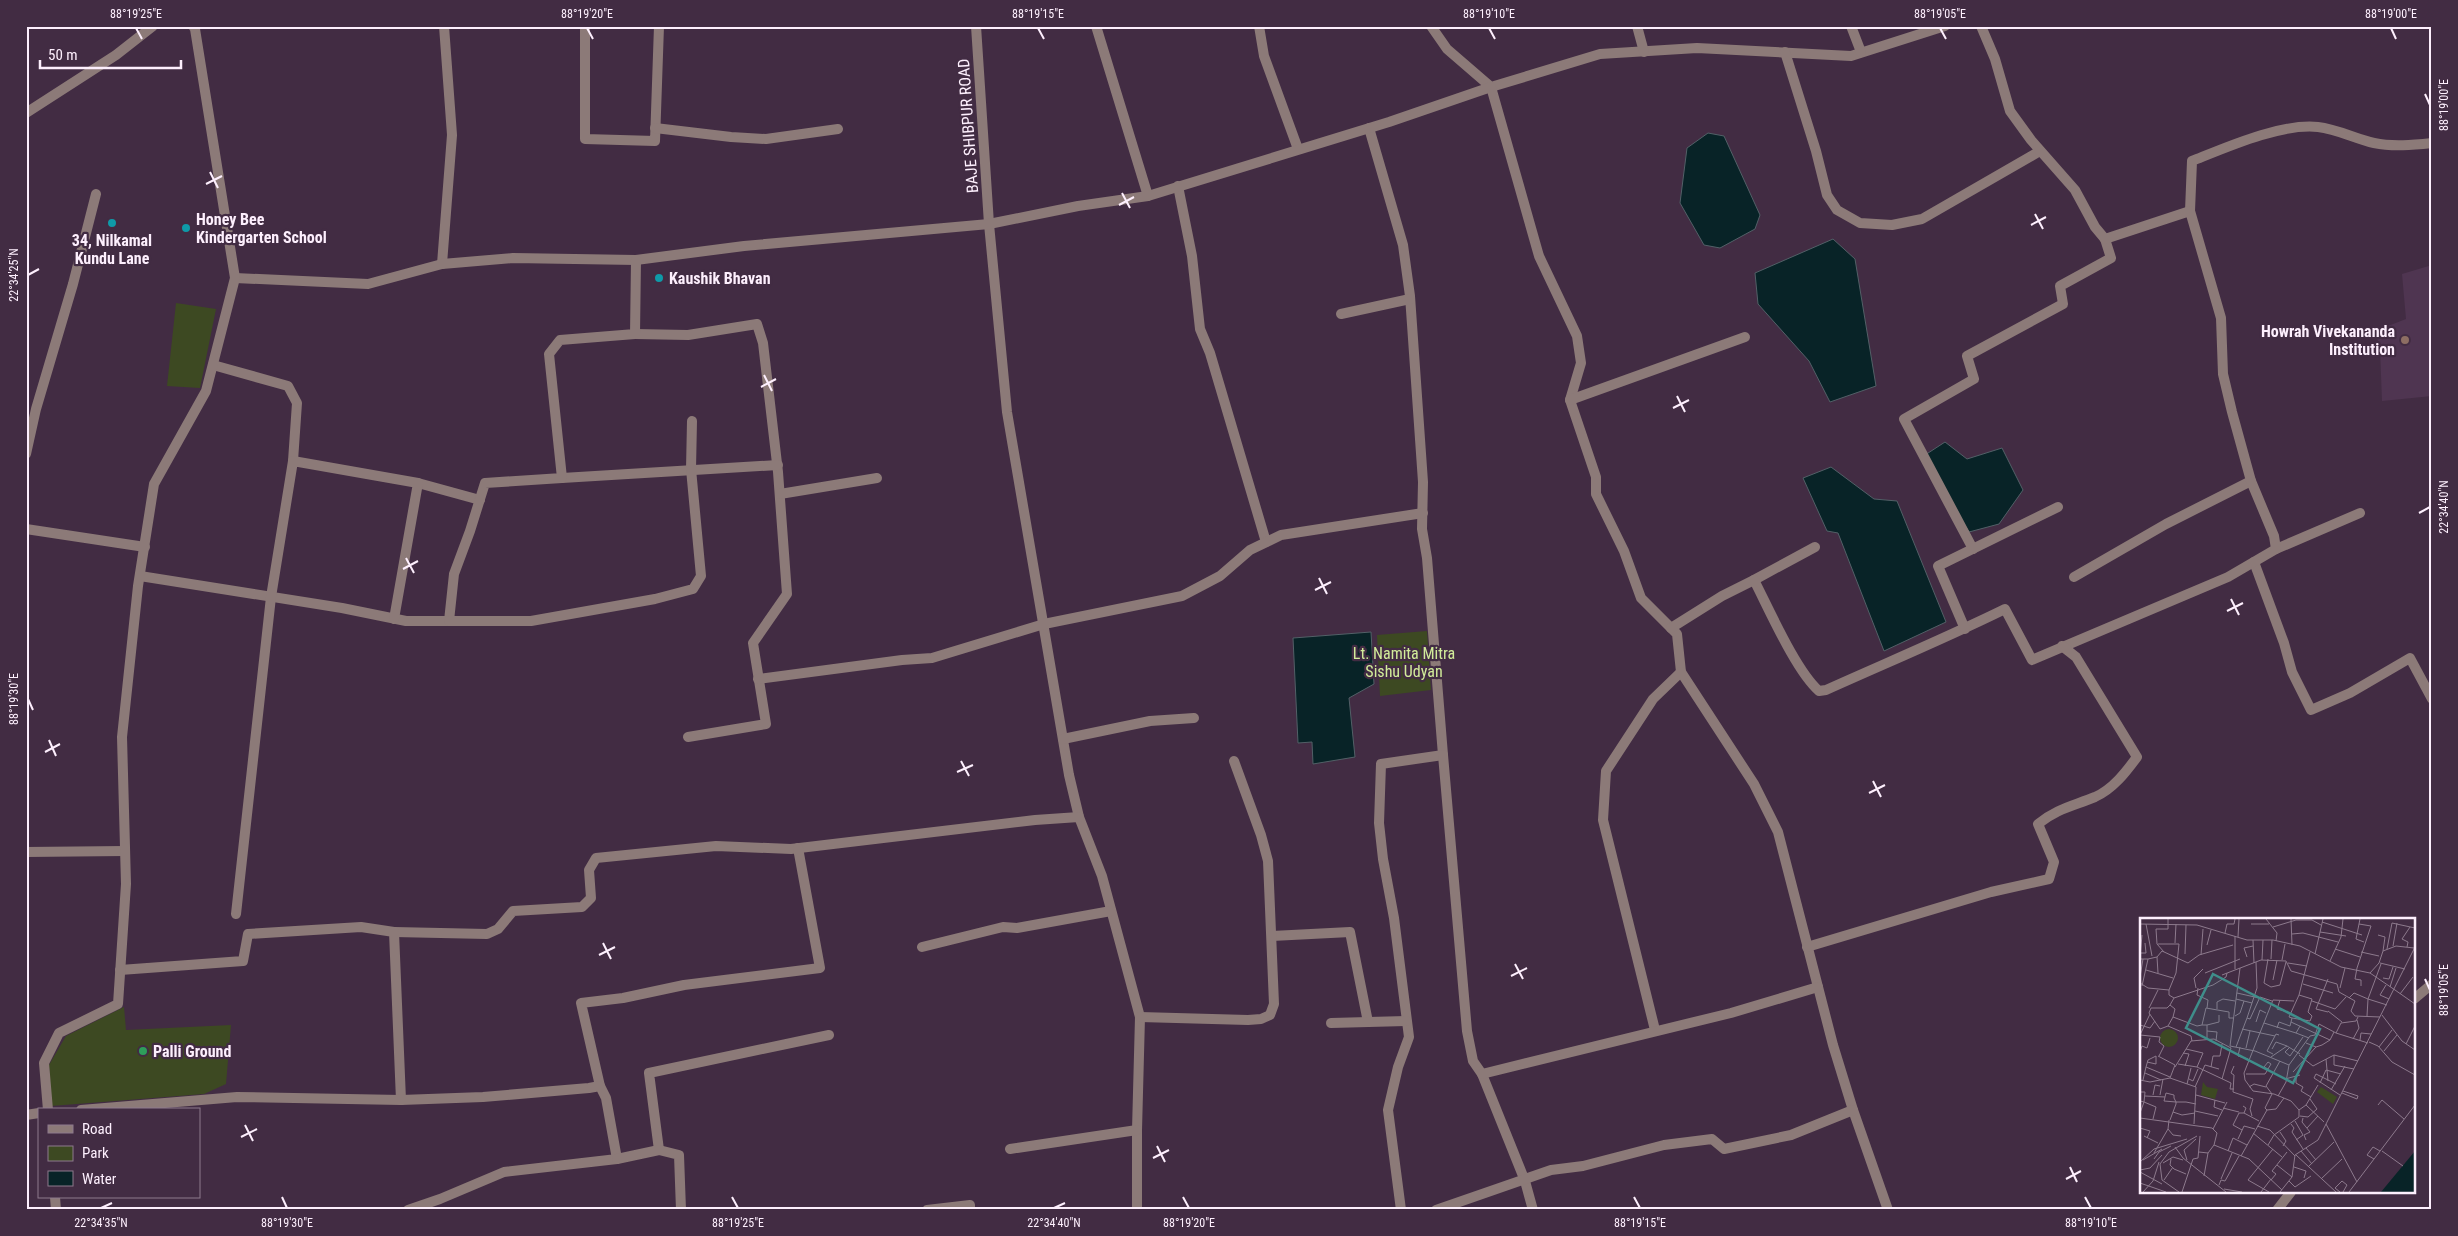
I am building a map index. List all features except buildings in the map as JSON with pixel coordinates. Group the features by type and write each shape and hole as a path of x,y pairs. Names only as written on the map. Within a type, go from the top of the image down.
{"street":[{"path":"26,113 116,55 153,26"},
{"path":"48,1108 44,1062 59,1033 118,1004 126,884 122,737 140,576 146,547 154,484 206,391 235,278 197,39 193,26"},
{"path":"442,264 452,135 444,26"},
{"path":"585,26 586,139 655,141 659,26"},
{"name":"BAJE SHIBPUR ROAD","path":"976,26 989,224 1007,412 1063,739 1079,817 1102,876 1140,1017 1136,1130 1137,1210"},
{"path":"1096,26 1148,196"},
{"path":"1259,26 1264,56 1298,149"},
{"path":"1431,26 1447,49 1491,87 1539,256 1577,336 1581,363 1570,400 1596,477 1596,494 1624,551 1641,598 1678,634 1681,672 1754,784 1778,832 1807,947 1853,1110 1888,1210"},
{"path":"1637,26 1644,52"},
{"path":"1851,26 1861,52"},
{"path":"235,278 368,284 442,264 514,258 636,260 744,246 989,224 1078,206 1148,196 1600,54 1697,48 1851,56 1945,26"},
{"path":"1973,549 1904,419 1974,379 1967,356 2063,304 2060,286 2110,258 2105,239 2075,190 2040,150 2010,111 1996,59 1981,26"},
{"path":"1785,52 1816,151 1827,195 1837,210 1860,223 1892,224 1922,219 2040,150"},
{"path":"2276,549 2274,536 2251,480 2223,374 2221,318 2190,211 2192,161 2228,146 2280,131 2318,127 2375,143 2402,146 2432,143"},
{"path":"655,128 731,137 766,138 838,129"},
{"path":"1369,128 1403,245 1410,299 1423,512 1422,529 1427,558 1467,1031 1473,1061 1482,1074 1525,1181 1533,1210"},
{"path":"1178,186 1192,256 1200,329 1210,353 1266,542"},
{"path":"26,454 36,408 73,284 96,194"},
{"path":"2105,239 2190,211"},
{"path":"635,334 636,260"},
{"path":"1341,314 1410,299"},
{"path":"562,478 549,354 560,340 635,334 688,335 757,324 762,343 778,465 787,594 753,643 766,724 688,737"},
{"path":"1570,400 1745,337"},
{"path":"213,364 288,386 297,403 293,461 271,597 236,914"},
{"path":"140,576 406,621 531,621 656,599 693,589 701,576 691,469 692,421"},
{"path":"293,461 418,483 480,500"},
{"path":"449,621 454,574 485,483 778,465"},
{"path":"780,494 877,478"},
{"path":"2074,577 2166,524 2251,480"},
{"path":"394,619 418,483"},
{"path":"1965,629 1938,566 2058,507"},
{"path":"758,680 902,660 932,658 1044,624 1182,596 1220,576 1250,550 1281,535 1423,512"},
{"path":"1754,580 1802,668 1819,691 1826,690 1965,629 2005,609 2032,660 2228,577 2276,549 2360,513"},
{"path":"26,529 146,547"},
{"path":"1671,628 1722,596 1815,547"},
{"path":"2254,562 2284,643 2292,672 2311,710 2350,693 2410,658 2432,700"},
{"path":"1807,947 1991,892 2049,879 2054,862 2038,824 2052,812 2097,796 2123,776 2137,757 2076,657 2062,646"},
{"path":"1655,1030 1603,820 1606,771 1653,699 1681,672"},
{"path":"1063,739 1150,721 1194,718"},
{"path":"1401,1210 1388,1110 1398,1067 1408,1037 1379,823 1381,764 1443,755"},
{"path":"1140,1017 1248,1020 1261,1019 1270,1015 1274,1004 1268,861 1261,835 1234,761"},
{"path":"120,970 243,961 248,934 362,927 394,932 487,934 498,928 514,912 582,907 591,898 589,870 596,858 716,846 798,848 1035,820 1079,817"},
{"path":"617,1159 606,1098 600,1086 581,1003 623,998 684,985 820,968 798,848"},
{"path":"26,852 125,851"},
{"path":"922,946 1002,926 1017,928 1112,911"},
{"path":"394,932 401,1100"},
{"path":"1272,936 1350,932 1368,1022"},
{"path":"2416,997 2432,984"},
{"path":"1482,1074 1655,1030 1731,1013 1818,987"},
{"path":"1332,1023 1406,1021"},
{"path":"660,1150 649,1073 828,1036"},
{"path":"105,1108 237,1097 401,1100 483,1098 600,1086"},
{"path":"1436,1210 1525,1181 1551,1170 1583,1166 1664,1145 1712,1139 1724,1149 1791,1135 1853,1110"},
{"path":"1010,1149 1136,1130"},
{"path":"408,1210 440,1199 504,1172 617,1159 660,1150 679,1155 681,1210"},
{"path":"2277,1210 2289,1194"},
{"path":"927,1210 970,1205 970,1210"}],"shaded area":[{"name":"Howrah Vivekananda Institution","path":"2432,265 2432,396 2382,401 2380,348 2375,331 2406,319 2402,274"}],"green space":[{"path":"176,303 216,309 200,388 167,386"},
{"name":"Lt. Namita Mitra Sishu Udyan","path":"1427,631 1431,690 1380,696 1377,635"},
{"name":"Palli Ground","path":"124,1007 126,1030 231,1025 226,1084 204,1094 51,1106 49,1065 66,1036"}],"water":[{"path":"1708,133 1724,136 1760,215 1755,229 1720,248 1704,245 1680,203 1687,148"},
{"path":"1833,239 1855,259 1876,386 1830,402 1809,361 1758,304 1755,273"},
{"path":"1945,442 1967,459 2002,448 2023,490 1999,524 1969,532 1922,457"},
{"path":"1831,467 1874,499 1897,501 1946,622 1884,651 1838,533 1827,531 1803,478"},
{"path":"1371,632 1374,684 1349,698 1355,757 1313,764 1312,742 1298,743 1293,638"}],"place":[{"name":"34, Nilkamal Kundu Lane","path":"112,223"},
{"name":"Honey Bee Kindergarten School","path":"186,228"},
{"name":"Kaushik Bhavan","path":"659,278"},
{"name":"Howrah Vivekananda Institution","path":"2405,340"},
{"name":"Palli Ground","path":"143,1051"}]}
